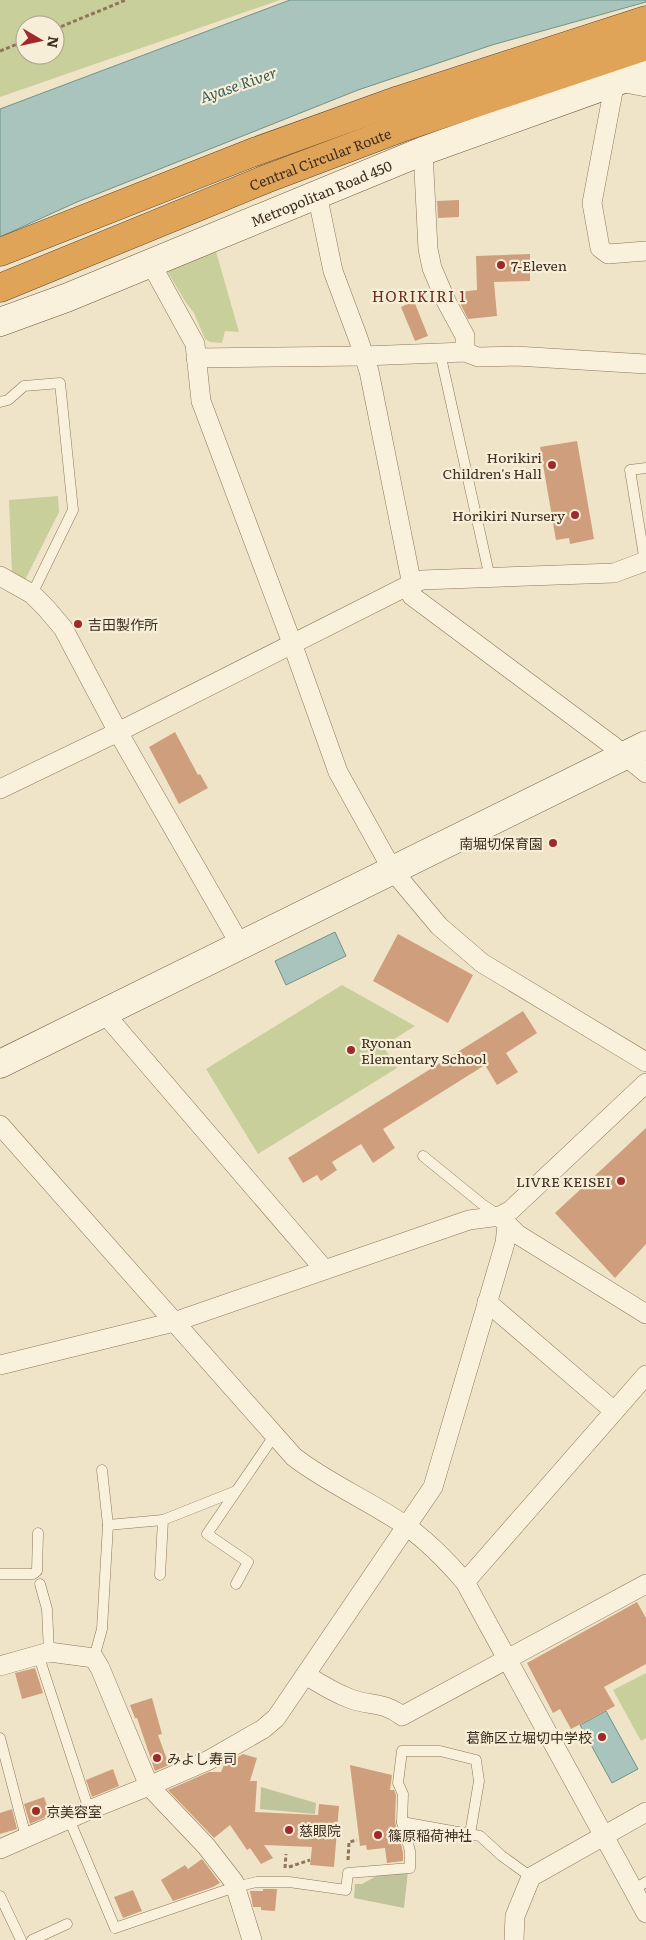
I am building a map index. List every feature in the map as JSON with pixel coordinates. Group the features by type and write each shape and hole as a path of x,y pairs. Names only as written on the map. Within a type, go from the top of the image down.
{"highway":[{"name":"Central Circular Route","path":"0,252 254,152 399,100 646,20"},
{"name":"Central Circular Route","path":"0,288 266,179 404,127 646,46"},
{"path":"0,304 77,263 176,215"},
{"path":"0,264 59,228"}],"street":[{"name":"Metropolitan Road 450","path":"0,322 66,298 423,151 646,71"},
{"path":"646,87 615,81 592,203 600,248 608,254 646,251"},
{"path":"423,151 428,249 432,268 446,301 465,336 465,352"},
{"path":"317,194 333,271 368,371 412,596 636,750 646,774"},
{"path":"150,262 195,344 201,401 292,643 338,772 393,871 438,926 482,963 646,1062"},
{"path":"196,358 364,356 465,352 478,356 516,356 646,364"},
{"path":"0,789 422,580 614,573 645,562"},
{"path":"0,576 32,594 63,628 118,732 241,946"},
{"path":"0,1064 636,750"},
{"path":"104,1013 324,1269"},
{"path":"0,1849 208,1760 263,1729 276,1718 433,1487 505,1243 504,1221 511,1210 646,1083"},
{"path":"0,1125 294,1457 314,1472 406,1526 438,1551 465,1582 604,1835 640,1886 646,1913"},
{"path":"0,1365 174,1322 469,1220 504,1221 517,1234 646,1314"},
{"path":"487,1302 614,1412"},
{"path":"465,1582 646,1375"},
{"path":"306,1675 329,1689 351,1699 392,1708 402,1716 646,1584"},
{"path":"0,1666 44,1653 94,1658 150,1786 206,1846 234,1882 252,1940"},
{"path":"514,1940 515,1916 531,1877 646,1812"}],"lane":[{"path":"440,353 490,578"},
{"path":"0,402 8,400 24,386 60,383 73,510 32,594"},
{"path":"645,562 630,470 646,468"},
{"path":"423,1156 504,1221"},
{"path":"236,1584 248,1562 207,1534 274,1436"},
{"path":"94,1658 102,1628 108,1525 102,1470"},
{"path":"108,1525 162,1520 237,1490"},
{"path":"160,1575 162,1520"},
{"path":"0,1574 33,1574 37,1571 38,1534"},
{"path":"40,1584 47,1609 44,1653 89,1810"},
{"path":"0,1738 26,1838"},
{"path":"69,1819 115,1928 235,1887 257,1882 289,1882 346,1890 348,1873 410,1868 410,1852 402,1822 403,1794 398,1783 402,1751 440,1751 476,1760 478,1781 470,1834"},
{"path":"402,1822 480,1836 502,1856 531,1877"},
{"path":"0,1896 21,1940"},
{"path":"32,1940 67,1924"}],"path":[{"path":"65,25 126,0"},
{"path":"0,51 15,45"},
{"path":"348,1873 349,1842 357,1840"},
{"path":"284,1868 286,1854"}],"green space":[{"path":"0,0 280,0 0,97"},
{"path":"215,248 239,332 225,331 222,343 210,342 205,339 194,313 167,271"},
{"path":"58,496 59,512 25,580 12,573 9,500"},
{"path":"342,985 415,1026 383,1046 397,1068 258,1154 206,1069"},
{"path":"646,1673 646,1738 641,1741 613,1690"},
{"path":"261,1787 316,1803 315,1814 260,1809"},
{"path":"408,1871 404,1908 354,1898 355,1884 362,1884 382,1873"}],"water":[{"name":"Ayase River","path":"290,0 646,0 646,2 492,45 358,90 77,202 0,237 0,109"},
{"path":"335,932 346,956 286,985 275,961"},
{"path":"606,1711 638,1769 612,1783 580,1725"}],"building":[{"path":"459,200 459,217 438,218 437,201"},
{"path":"530,254 530,281 494,282 497,316 468,319 460,303 459,292 477,290 476,256"},
{"path":"414,301 428,336 415,341 401,307"},
{"path":"577,441 594,539 570,544 569,538 556,540 540,447"},
{"path":"175,732 198,775 200,774 208,788 179,804 149,747"},
{"path":"398,934 473,975 448,1023 373,981"},
{"path":"523,1011 537,1033 506,1053 518,1072 497,1085 485,1065 383,1129 395,1148 373,1163 361,1144 332,1162 337,1170 321,1181 317,1175 303,1183 288,1158"},
{"path":"646,1128 646,1244 615,1278 555,1213"},
{"path":"637,1602 646,1618 646,1664 604,1687 615,1706 571,1729 560,1709 553,1713 527,1663"},
{"path":"35,1668 43,1693 22,1699 15,1673"},
{"path":"152,1698 162,1734 158,1735 169,1765 155,1771 137,1718 135,1718 130,1705"},
{"path":"243,1754 257,1758 250,1781 257,1781 255,1812 318,1815 319,1804 339,1806 334,1867 310,1865 312,1847 264,1845 273,1858 261,1864 250,1848 247,1850 230,1825 214,1838 168,1790 209,1772 221,1772 224,1765"},
{"path":"350,1765 392,1775 390,1790 394,1790 396,1795 395,1822 403,1852 403,1861 387,1863 385,1848 367,1850 366,1845 360,1846"},
{"path":"113,1769 119,1786 92,1797 86,1780"},
{"path":"44,1797 50,1815 30,1824 24,1804"},
{"path":"12,1809 17,1829 0,1834 0,1813"},
{"path":"202,1859 220,1883 173,1901 161,1880 185,1865 188,1869"},
{"path":"263,1889 277,1889 275,1911 261,1910 261,1907 253,1907 250,1891 263,1891"},
{"path":"133,1890 142,1911 123,1918 114,1897"}],"place":[{"name":"7-Eleven","path":"501,265"},
{"name":"Horikiri Children's Hall","path":"552,465"},
{"name":"Horikiri Nursery","path":"575,515"},
{"name":"吉田製作所","path":"78,624"},
{"name":"南堀切保育園","path":"553,843"},
{"name":"Ryonan Elementary School","path":"351,1050"},
{"name":"LIVRE KEISEI","path":"621,1181"},
{"name":"葛飾区立堀切中学校","path":"602,1737"},
{"name":"みよし寿司","path":"157,1758"},
{"name":"京美容室","path":"36,1811"},
{"name":"慈眼院","path":"289,1830"},
{"name":"篠原稲荷神社","path":"378,1835"}],"district":[{"name":"HORIKIRI 1","path":"419,295"}]}
